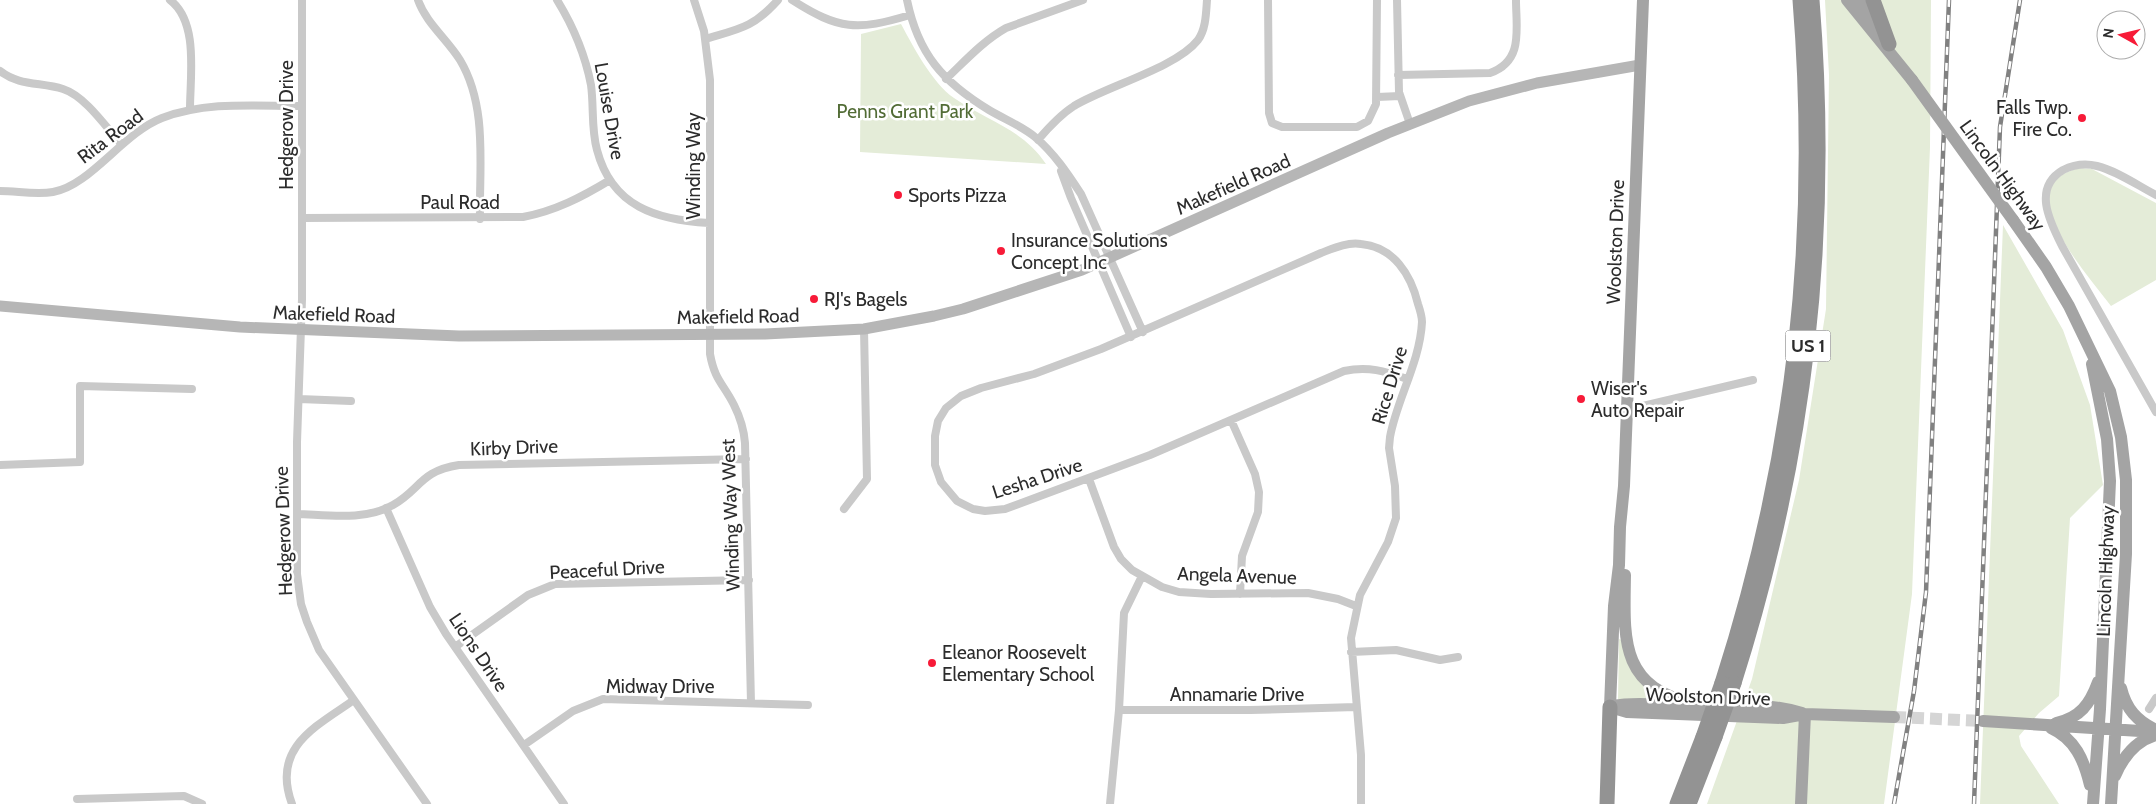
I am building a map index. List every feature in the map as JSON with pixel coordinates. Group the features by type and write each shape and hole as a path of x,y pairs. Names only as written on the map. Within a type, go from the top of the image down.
{"highway":[{"name":"US 1","path":"1728,683 1770,510 1788,408 1798,336 1806,239 1808,159 1805,54 1800,0"},
{"name":"US 1","path":"1689,804 1709,737 1764,582 1781,512 1798,418 1809,338 1816,266 1819,159 1816,53 1812,0"},
{"path":"1873,0 1889,44"},
{"path":"1607,804 1610,707"},
{"name":"US 1","path":"1677,804 1709,737"}],"main road":[{"name":"Woolston Drive","path":"1610,707 1614,606 1619,565 1624,486 1643,0"},
{"name":"Lincoln Highway","path":"1847,0 1912,80"},
{"name":"Lincoln Highway","path":"1860,0 1912,80 2013,220 2058,287 2110,391 2121,437 2125,465 2127,547 2111,804"},
{"name":"Lincoln Highway","path":"2088,347 2105,425 2110,474 2102,671 2093,800"},
{"name":"Woolston Drive","path":"1624,486 1626,526 1624,629 1626,644 1635,665 1652,685 1676,699 1696,704"},
{"path":"2047,725 2071,719 2085,708 2102,671"},
{"path":"2120,681 2125,700 2132,714 2156,732"},
{"name":"Woolston Drive","path":"1610,707 1628,703 1696,704 1784,708 1805,714"},
{"name":"Woolston Drive","path":"1610,707 1627,712 1783,718 1805,714 1894,716"},
{"path":"1801,804 1805,714"},
{"path":"1983,721 2099,728 2115,731 2156,732"},
{"path":"2047,725 2065,736 2078,751 2087,772 2093,800"},
{"path":"2112,788 2126,755 2156,732"}],"street":[{"path":"170,0 181,11 188,29 190,44 190,109"},
{"name":"Hedgerow Drive","path":"302,0 301,330 297,514 297,574 301,604 320,650 427,804"},
{"path":"418,0 427,18 460,60 473,90 479,125 480,218"},
{"name":"Louise Drive","path":"557,0 568,18 584,57 591,87 597,150 610,180 628,199 649,213 675,220 709,223"},
{"name":"Winding Way","path":"694,0 706,39 710,80 710,334"},
{"path":"706,39 746,27 766,13 778,0"},
{"path":"792,0 826,20 851,26 873,25 910,15"},
{"path":"907,0 910,15 926,53 946,79 970,98 1038,140 1056,160 1081,194 1131,337"},
{"path":"946,79 997,32 1083,0"},
{"path":"1038,140 1056,120 1075,106 1172,60 1190,49 1202,32 1207,0"},
{"path":"1268,0 1269,113 1272,123 1282,127 1357,127 1371,118 1377,96 1377,0"},
{"path":"1397,0 1400,96 1410,124"},
{"path":"1398,75 1490,73 1498,70 1512,59 1515,51 1516,0"},
{"name":"Makefield Road","path":"0,306 240,327 469,337 776,334 864,328 963,309 1012,294 1104,260 1447,109 1537,83 1640,65"},
{"path":"0,71 16,80 51,86 70,92 84,102 122,144"},
{"path":"1377,96 1400,96"},
{"name":"Rita Road","path":"0,191 42,194 62,190 87,175 146,125 190,109 213,106 302,106"},
{"path":"1056,160 1104,260 1143,332"},
{"path":"2156,195 2098,166 2075,165 2054,177 2046,195 2050,222 2156,412"},
{"name":"Paul Road","path":"302,218 507,218 537,215 568,203 610,180"},
{"name":"Rice Drive","path":"1131,337 1320,252 1348,244 1369,245 1380,249 1396,260 1415,290 1422,322 1420,338 1392,427 1390,442 1396,518 1388,542 1365,583 1356,606 1353,622 1351,652 1360,755 1361,804"},
{"path":"844,509 867,479 864,328"},
{"name":"Winding Way West","path":"710,334 712,368 736,410 744,430 751,703"},
{"name":"Lesha Drive","path":"1131,337 1034,374 966,393 946,408 938,421 934,446 937,473 947,491 964,505 986,511 1005,509 1150,455 1344,371 1372,368 1407,379"},
{"path":"1626,410 1752,380"},
{"path":"0,465 80,462 80,386 192,389"},
{"path":"299,399 351,401"},
{"path":"1231,420 1255,474 1259,492 1258,512 1242,556 1240,594"},
{"name":"Kirby Drive","path":"297,514 360,515 386,508 400,500 428,475 447,467 458,465 746,459"},
{"name":"Angela Avenue","path":"1088,479 1114,547 1126,565 1168,590 1240,594 1308,593 1356,606"},
{"name":"Lions Drive","path":"386,508 430,607 455,647 564,804"},
{"path":"1110,804 1119,710 1124,613 1133,591 1142,576"},
{"name":"Peaceful Drive","path":"455,647 528,595 555,584 748,580"},
{"path":"1351,652 1396,650 1440,660 1458,657"},
{"path":"2149,709 2156,698"},
{"path":"292,804 286,779 293,751 311,730 354,700"},
{"name":"Midway Drive","path":"524,745 573,711 603,700 808,705"},
{"name":"Annamarie Drive","path":"1119,710 1250,710 1356,707"},
{"path":"77,799 184,796 202,804"}],"green space":[{"path":"1825,0 1931,0 1930,147 1912,594 1884,804 1707,804 1752,679 1799,480 1826,309 1829,75"},
{"name":"Penns Grant Park","path":"901,24 924,64 946,91 966,106 1004,126 1027,142 1046,164 860,152 861,34"},
{"path":"2080,168 2092,169 2156,203 2156,280 2111,306 2071,254 2059,232 2051,211 2050,193 2059,178"},
{"path":"2003,225 2063,330 2090,405 2103,485 2070,518 2059,696 2039,713 2019,736 2021,746 2059,804 1980,804"},
{"path":"1619,639 1622,640 1660,695 1658,700 1618,699"}],"tunnel":[{"path":"1894,717 1983,721"}],"railway":[{"path":"1894,804 1914,691 1926,592 1949,0"},
{"path":"1974,804 2000,127 2020,0"}],"place":[{"name":"Falls Twp. Fire Co.","path":"2082,118"},
{"name":"Sports Pizza","path":"898,195"},
{"name":"Insurance Solutions Concept Inc","path":"1001,251"},
{"name":"RJ's Bagels","path":"814,299"},
{"name":"Wiser's Auto Repair","path":"1581,399"},
{"name":"Eleanor Roosevelt Elementary School","path":"932,663"}]}
